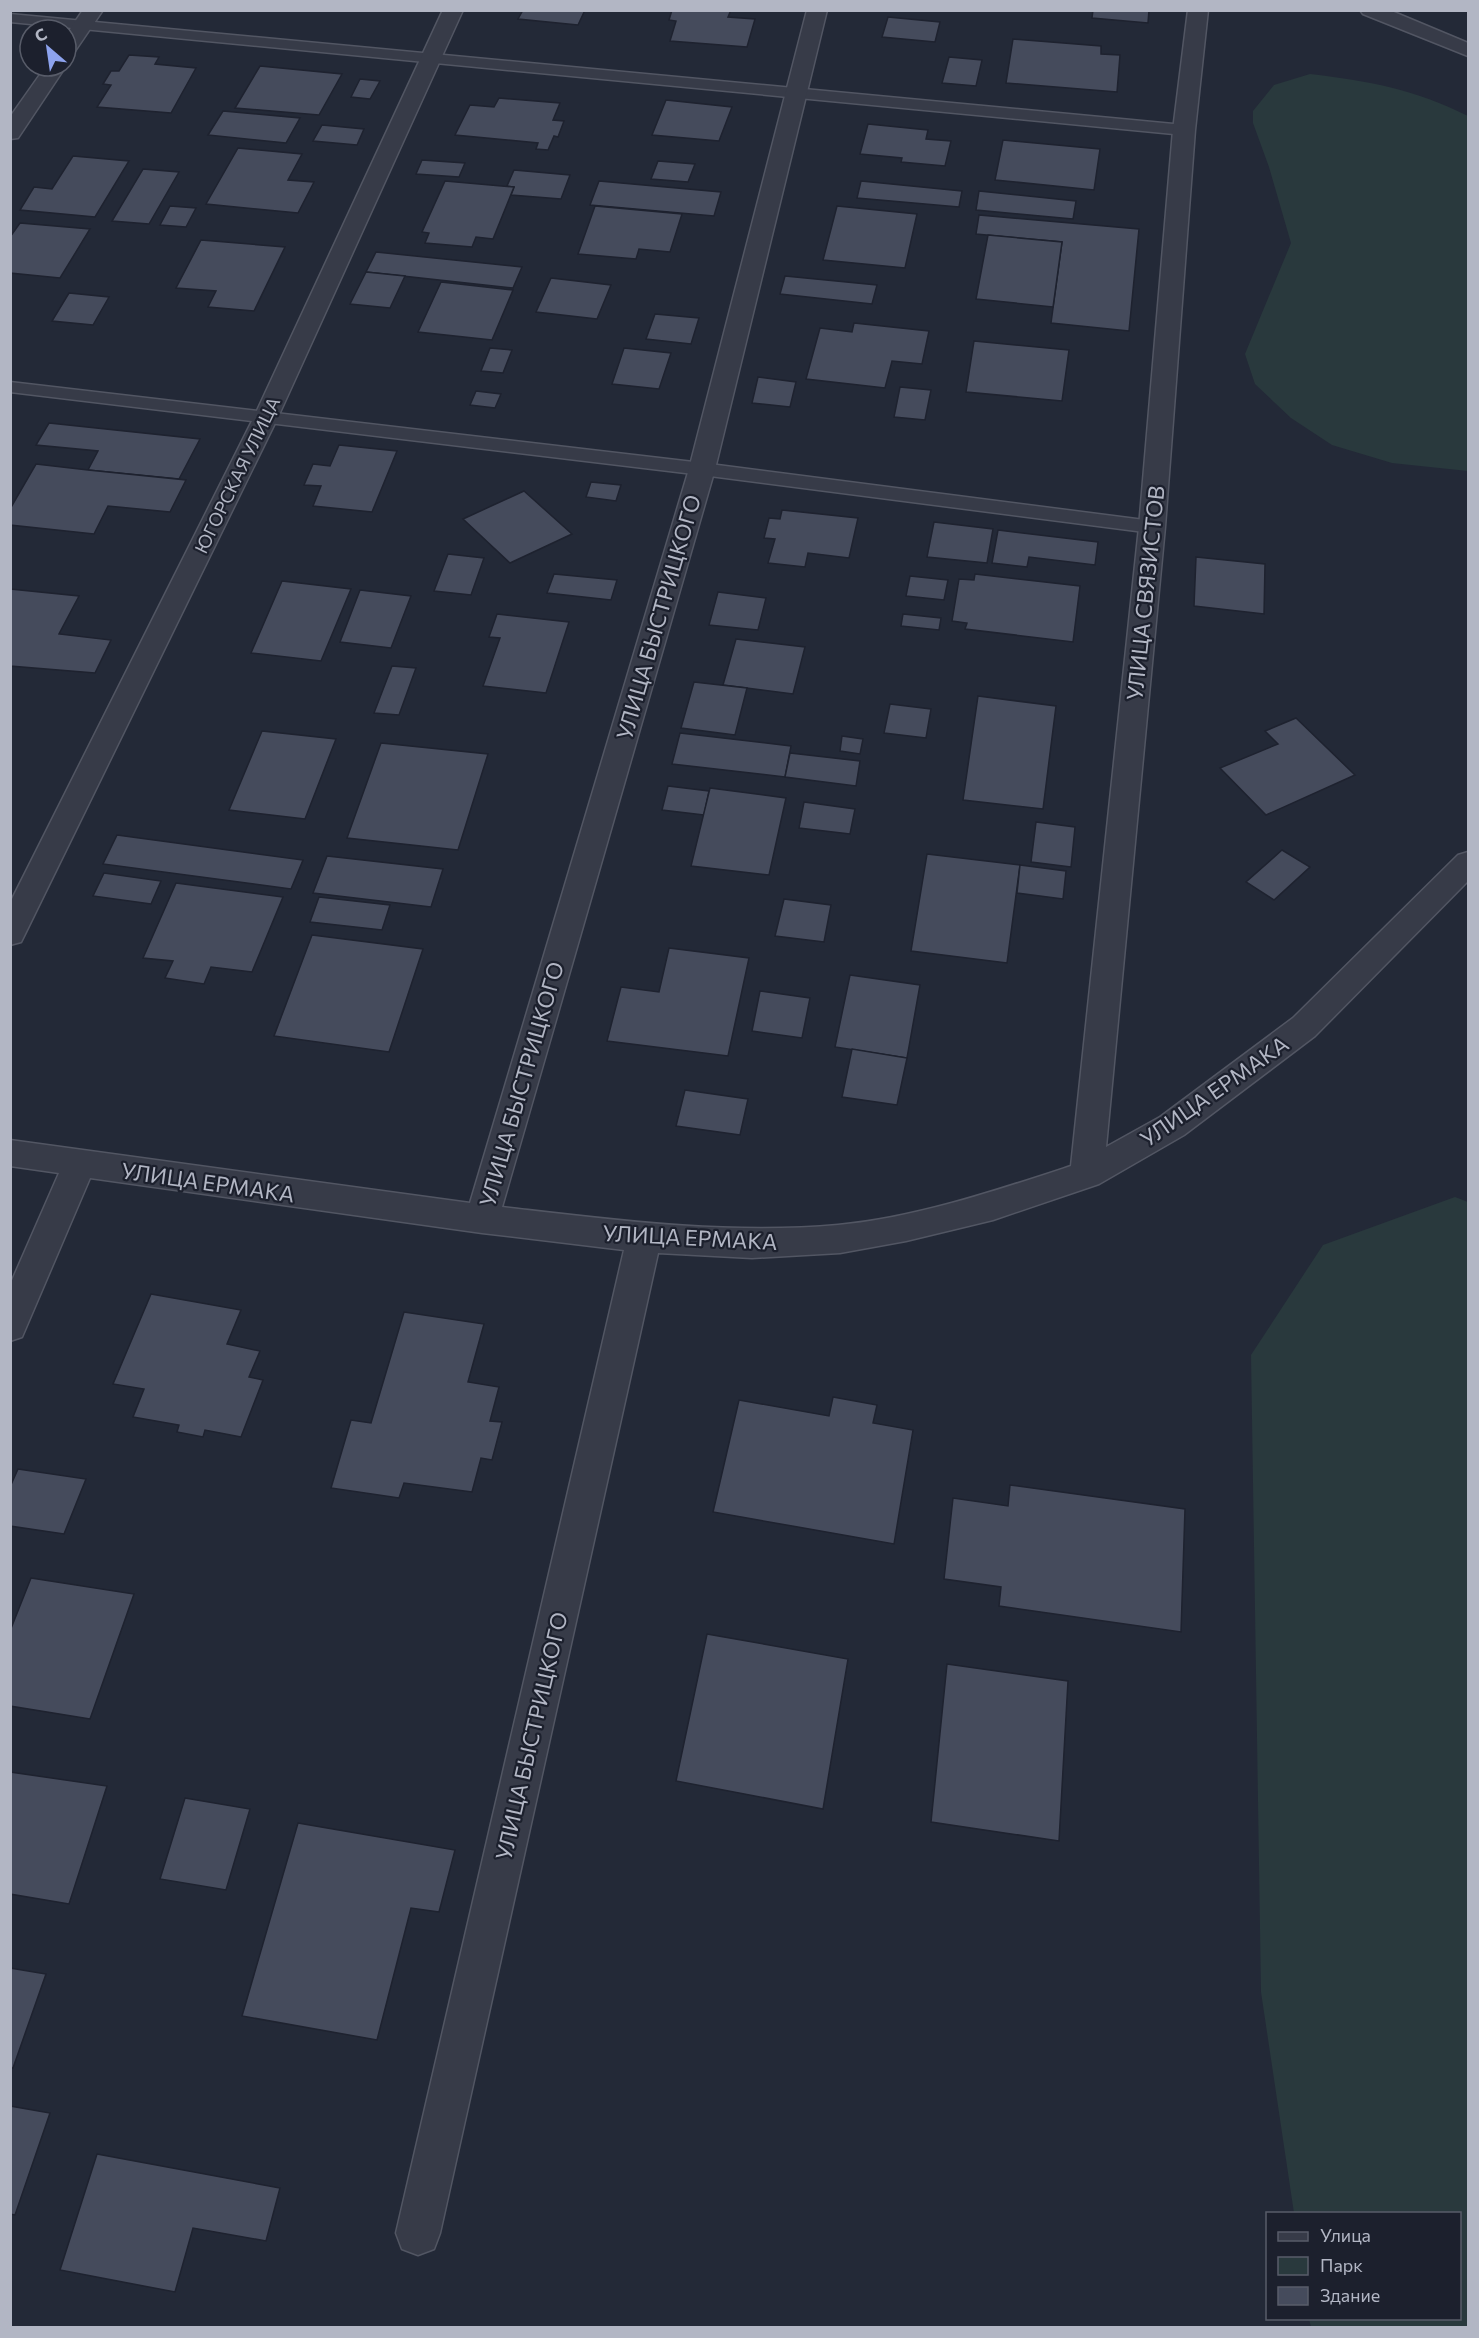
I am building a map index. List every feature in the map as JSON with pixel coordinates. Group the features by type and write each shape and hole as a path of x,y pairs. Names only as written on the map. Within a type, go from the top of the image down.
{"street":[{"name":"ЮГОРСКАЯ УЛИЦА","path":"10,934 266,417 453,10"},
{"name":"УЛИЦА БЫСТРИЦКОГО","path":"482,1219 702,468 794,94 817,10"},
{"name":"УЛИЦА СВЯЗИСТОВ","path":"1087,1174 1152,527 1184,130 1198,10"},
{"path":"1370,10 1468,50"},
{"path":"78,33 88,18"},
{"path":"10,133 48,78"},
{"name":"УЛИЦА ЕРМАКА","path":"10,1153 482,1219 644,1238 752,1244 840,1239 906,1227 993,1206 1087,1174 1172,1126 1304,1027 1468,863"},
{"path":"10,1326 79,1164"},
{"name":"УЛИЦА БЫСТРИЦКОГО","path":"418,2234 644,1238"}],"lane":[{"path":"10,18 88,18 429,59 1184,130"},
{"path":"10,387 702,468 1152,527"}],"green space":[{"path":"1310,74 1352,80 1410,93 1468,116 1468,471 1392,463 1332,445 1291,418 1255,384 1245,354 1291,243 1269,167 1253,123 1253,111 1274,85"},
{"path":"1455,1197 1468,1202 1468,2327 1311,2327 1309,2320 1461,2320 1461,2212 1294,2212 1261,1992 1251,1355 1323,1245"}],"building":[{"path":"523,10 585,10 578,25 518,19"},
{"path":"672,10 731,10 728,17 755,19 747,47 670,41 676,21 669,20"},
{"path":"1093,10 1149,10 1148,23 1092,18"},
{"path":"888,17 940,22 935,42 882,37"},
{"path":"1013,39 1101,46 1101,54 1120,55 1117,92 1006,83"},
{"path":"129,55 159,57 155,64 196,68 171,113 97,107 111,85 103,84 111,71 119,71"},
{"path":"949,57 982,60 976,86 942,83"},
{"path":"260,66 342,74 319,115 235,108"},
{"path":"360,79 380,81 370,99 351,97"},
{"path":"499,98 560,103 553,120 564,121 558,137 554,136 548,150 536,149 538,143 455,135 470,105 494,107"},
{"path":"666,100 732,107 719,141 652,135"},
{"path":"223,111 300,118 286,143 208,135"},
{"path":"868,124 928,130 926,139 951,141 945,166 901,162 902,158 860,154"},
{"path":"322,125 364,129 357,145 313,141"},
{"path":"1003,140 1100,149 1094,190 995,180"},
{"path":"238,148 302,154 288,180 314,182 298,213 206,204"},
{"path":"73,156 129,161 95,217 20,210 34,187 52,189"},
{"path":"422,160 465,163 459,177 416,174"},
{"path":"658,161 695,164 688,182 651,179"},
{"path":"143,169 179,172 149,224 112,221"},
{"path":"514,170 570,175 561,199 511,195 514,187 507,186"},
{"path":"445,181 514,187 493,239 476,237 472,247 425,243 429,233 422,232"},
{"path":"599,181 721,192 714,216 590,205"},
{"path":"861,181 962,191 959,207 857,198"},
{"path":"979,191 1076,201 1073,219 976,210"},
{"path":"170,206 196,208 186,227 160,225"},
{"path":"595,206 682,214 670,252 639,249 636,259 578,254"},
{"path":"837,206 917,214 905,268 823,260"},
{"path":"979,215 1139,229 1129,331 1051,323 1062,242 976,234"},
{"path":"20,223 90,229 60,278 10,273 10,237"},
{"path":"988,235 1062,242 1053,307 976,299"},
{"path":"201,240 285,247 254,311 208,307 216,291 176,288"},
{"path":"376,252 522,267 513,288 366,272"},
{"path":"366,272 405,276 390,308 350,304"},
{"path":"785,276 877,285 872,304 780,294"},
{"path":"551,278 611,285 597,319 536,312"},
{"path":"441,282 513,290 492,340 418,332"},
{"path":"69,293 109,297 93,325 52,321"},
{"path":"655,314 699,318 691,344 646,339"},
{"path":"854,323 929,331 922,364 892,361 885,388 806,379 820,328 852,332"},
{"path":"974,341 1069,350 1062,401 966,392"},
{"path":"490,348 512,350 503,373 481,371"},
{"path":"624,348 671,353 659,389 612,384"},
{"path":"758,377 796,382 790,407 752,403"},
{"path":"900,387 931,390 925,420 894,417"},
{"path":"476,391 501,394 495,408 470,405"},
{"path":"49,423 200,439 179,479 88,470 98,451 36,445"},
{"path":"339,445 397,451 372,512 313,506 321,486 304,485 313,464 330,466"},
{"path":"36,464 186,480 170,512 108,506 94,534 10,525 10,509"},
{"path":"591,482 621,485 616,501 586,497"},
{"path":"524,491 572,534 510,563 463,519"},
{"path":"782,510 858,518 849,558 808,553 805,567 768,563 775,539 764,538 769,518 780,519"},
{"path":"934,522 993,529 987,563 927,557"},
{"path":"998,530 1098,542 1095,565 1029,557 1027,567 992,563"},
{"path":"448,554 484,558 471,595 434,591"},
{"path":"1196,557 1265,564 1264,614 1194,606"},
{"path":"554,574 617,580 611,600 547,593"},
{"path":"975,574 1080,586 1073,642 965,629 967,623 952,621 959,579 974,580"},
{"path":"910,576 948,580 944,600 906,596"},
{"path":"282,581 351,589 321,661 251,653"},
{"path":"10,589 79,596 59,634 111,640 95,673 10,666"},
{"path":"360,590 411,596 391,648 340,642"},
{"path":"718,592 766,598 758,630 709,625"},
{"path":"497,614 569,622 546,693 483,686 500,638 489,637"},
{"path":"903,614 941,618 939,630 901,626"},
{"path":"736,639 805,647 793,694 723,685"},
{"path":"392,666 416,668 399,715 374,713"},
{"path":"694,682 747,688 735,735 681,728"},
{"path":"978,696 1056,706 1043,809 963,800"},
{"path":"890,704 931,709 926,738 884,733"},
{"path":"1296,718 1355,775 1266,815 1220,768 1278,744 1265,731"},
{"path":"262,731 336,739 305,819 229,810"},
{"path":"680,733 791,746 785,777 672,764"},
{"path":"842,736 863,739 860,754 840,751"},
{"path":"381,743 488,754 458,850 347,838"},
{"path":"790,753 860,761 856,786 785,777"},
{"path":"668,786 709,791 704,815 662,810"},
{"path":"710,788 786,798 769,875 691,866"},
{"path":"804,802 855,809 850,834 799,828"},
{"path":"1036,822 1075,827 1071,867 1031,862"},
{"path":"117,835 303,860 291,889 103,864"},
{"path":"1282,850 1310,867 1274,900 1246,882"},
{"path":"927,854 1020,865 1007,963 911,951"},
{"path":"327,856 443,869 431,907 313,893"},
{"path":"1020,865 1066,871 1063,899 1017,893"},
{"path":"104,873 161,881 151,904 93,896"},
{"path":"176,883 283,897 252,972 211,967 204,984 165,978 173,961 143,958"},
{"path":"319,897 390,905 382,930 310,922"},
{"path":"784,899 831,905 824,942 775,936"},
{"path":"312,935 423,949 389,1052 274,1036"},
{"path":"669,948 749,958 728,1056 607,1041 621,987 659,992"},
{"path":"850,975 920,985 907,1058 835,1047"},
{"path":"760,991 810,998 802,1038 752,1031"},
{"path":"852,1049 907,1058 897,1105 842,1097"},
{"path":"685,1090 748,1099 740,1135 676,1126"},
{"path":"151,1294 241,1310 227,1344 260,1351 249,1377 263,1380 241,1437 205,1430 203,1437 177,1432 179,1425 133,1417 144,1389 113,1384"},
{"path":"404,1312 484,1324 468,1382 499,1387 490,1421 502,1422 492,1460 481,1458 472,1492 404,1483 399,1498 331,1488 351,1420 371,1423"},
{"path":"833,1397 877,1405 873,1423 913,1430 894,1544 713,1512 739,1400 829,1416"},
{"path":"18,1469 86,1479 64,1534 10,1526 10,1487"},
{"path":"1010,1485 1185,1509 1181,1632 999,1606 1001,1587 944,1579 953,1498 1008,1506"},
{"path":"31,1578 134,1594 90,1719 10,1706 10,1631"},
{"path":"707,1634 848,1659 823,1809 676,1781"},
{"path":"947,1664 1068,1681 1059,1841 931,1822"},
{"path":"10,1772 107,1786 69,1904 10,1894"},
{"path":"185,1798 250,1809 226,1890 160,1879"},
{"path":"298,1823 455,1850 439,1912 411,1908 377,2040 242,2016"},
{"path":"10,1968 46,1974 13,2068 10,2068"},
{"path":"10,2106 50,2113 15,2215 10,2214"},
{"path":"97,2154 280,2188 266,2241 193,2228 175,2292 60,2270"}]}
